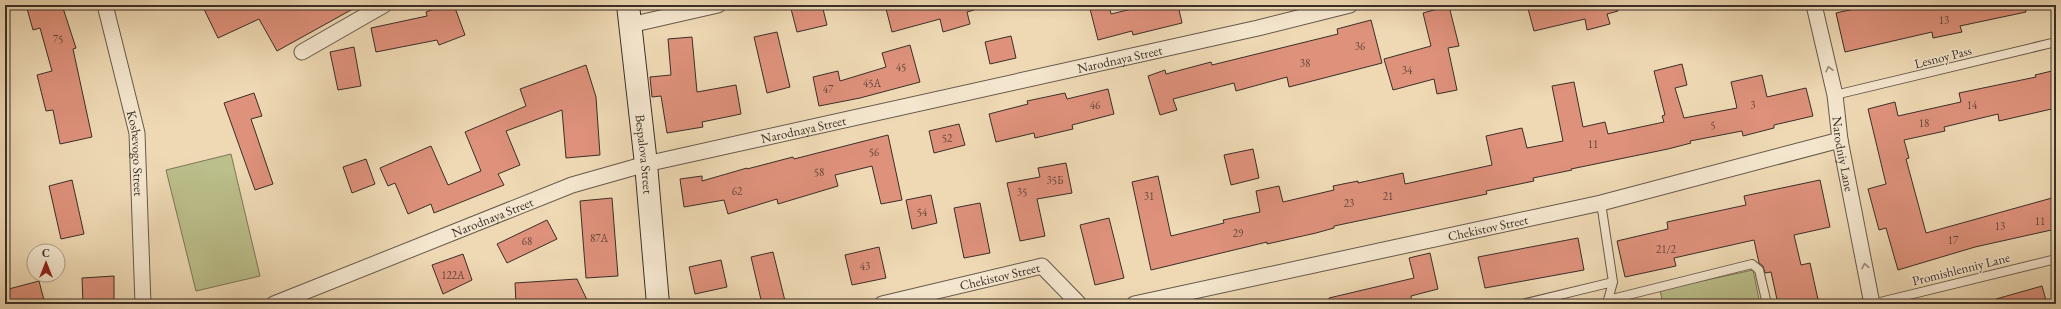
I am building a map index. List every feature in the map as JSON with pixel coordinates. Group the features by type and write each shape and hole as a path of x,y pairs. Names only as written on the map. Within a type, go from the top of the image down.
{"main road":[{"name":"Bespalova Street","path":"629,15 646,164 658,304"}],"street":[{"name":"Koshevogo Street","path":"105,5 137,133 144,304"},
{"path":"302,52 384,5"},
{"path":"629,15 718,5"},
{"name":"Narodnaya Street","path":"274,304 572,185 646,164 1250,30 1350,5"},
{"name":"Narodniy Lane","path":"1814,5 1835,95 1840,140 1872,304"},
{"name":"Chekistov Street","path":"1134,304 1601,203 1840,140"},
{"name":"Chekistov Street","path":"882,304 1042,266 1079,304"}],"lane":[{"name":"Lesnoy Pass","path":"1835,95 2056,42"},
{"path":"1601,203 1613,282 1608,302 1752,264 1759,270 1767,304"},
{"name":"Promishlenniy Lane","path":"1872,304 2056,259"},
{"path":"1522,304 1613,282"}],"green space":[{"path":"231,154 260,276 196,291 166,170"},
{"path":"1753,270 1760,304 1663,304 1660,290"}],"building":[{"path":"26,5 62,5 76,48 73,49 92,137 60,144 53,110 46,111 37,75 52,71 40,28 33,30"},
{"path":"202,5 360,5 277,51 259,19 218,38"},
{"path":"444,5 454,5 465,35 439,45 437,40 376,52 371,28 427,16 426,12"},
{"path":"790,5 822,5 827,25 797,32"},
{"path":"885,5 973,5 974,10 967,12 970,24 943,32 940,19 892,32"},
{"path":"1089,5 1109,5 1111,14 1148,5 1178,5 1182,23 1133,35 1132,31 1098,40"},
{"path":"1527,5 1617,5 1618,11 1607,14 1610,24 1587,30 1585,19 1534,31"},
{"path":"1872,5 2025,5 2026,12 1960,26 1962,32 1933,38 1932,32 1845,52 1836,13"},
{"path":"1449,6 1459,46 1448,48 1457,90 1437,94 1434,79 1393,90 1384,59 1431,46 1423,13"},
{"path":"1371,20 1382,63 1289,87 1287,77 1236,91 1234,83 1173,99 1177,110 1160,115 1148,76 1165,70 1166,74 1211,62 1212,65 1338,34 1337,29"},
{"path":"777,32 790,87 767,93 754,37"},
{"path":"1011,36 1016,58 990,64 985,42"},
{"path":"692,37 697,92 736,85 741,114 702,122 703,127 667,133 661,96 652,97 650,77 671,75 668,39"},
{"path":"910,45 920,82 860,98 819,106 813,77 838,71 840,81 886,67 882,53"},
{"path":"354,47 361,86 338,90 330,52"},
{"path":"1682,64 1687,85 1675,88 1684,118 1737,108 1731,82 1762,75 1767,97 1806,88 1813,116 1774,125 1774,128 1743,136 1742,131 1690,141 1691,143 1668,149 1533,178 1534,181 1486,191 1487,194 1334,226 1334,228 1316,233 1267,244 1267,242 1151,270 1132,182 1158,176 1171,236 1224,223 1223,220 1260,212 1256,191 1279,186 1283,202 1334,190 1333,186 1358,181 1358,183 1403,173 1405,184 1492,165 1486,136 1522,128 1527,148 1563,141 1552,86 1574,82 1583,127 1605,122 1608,134 1664,122 1662,116 1665,115 1654,71"},
{"path":"586,65 596,97 600,155 566,158 562,110 506,131 520,165 498,174 504,185 434,213 431,204 408,214 395,183 388,186 380,168 431,146 448,185 481,171 465,132 526,106 520,89"},
{"path":"2056,70 2056,108 1999,121 1998,114 1944,127 1945,131 1904,140 1909,158 1906,159 1926,233 2052,198 2056,213 2056,229 1975,247 1898,270 1886,228 1879,230 1868,189 1886,184 1868,109 1895,102 1898,116 1961,102 1959,93 2036,77 2035,75"},
{"path":"1108,89 1114,114 1072,125 1073,129 1035,138 1034,133 996,142 989,114 1028,104 1027,101 1065,93 1067,99"},
{"path":"254,93 262,116 251,119 273,184 255,190 224,103"},
{"path":"959,124 965,145 934,153 929,131"},
{"path":"888,135 902,200 881,204 872,166 835,175 838,186 778,204 777,199 728,214 724,200 684,207 680,179 702,176 702,181 747,168 793,157 794,159"},
{"path":"1253,149 1259,178 1231,185 1224,155"},
{"path":"366,159 375,184 352,193 343,167"},
{"path":"1066,163 1072,193 1037,199 1045,236 1020,241 1007,183 1040,177 1038,168"},
{"path":"72,180 84,234 61,239 49,186"},
{"path":"1820,180 1830,227 1794,235 1801,265 1810,263 1819,304 1778,304 1771,272 1765,273 1763,266 1759,263 1754,240 1674,258 1676,266 1625,277 1617,241 1668,229 1667,222 1746,205 1744,196"},
{"path":"931,195 937,223 912,229 906,200"},
{"path":"612,198 618,276 586,278 580,201"},
{"path":"980,203 990,253 964,258 954,208"},
{"path":"1109,218 1124,278 1095,285 1080,225"},
{"path":"547,220 557,239 507,263 497,244"},
{"path":"1578,238 1584,270 1485,288 1478,257"},
{"path":"879,247 886,278 852,285 845,255"},
{"path":"773,252 785,301 762,304 751,257"},
{"path":"1430,253 1438,289 1411,296 1412,304 1330,304 1329,298 1414,278 1409,258"},
{"path":"463,254 472,280 443,294 432,265"},
{"path":"721,260 727,287 695,294 689,267"},
{"path":"114,276 114,304 83,304 82,278"},
{"path":"577,279 589,304 516,304 515,283"},
{"path":"31,283 40,283 45,304 9,304 5,290"},
{"path":"2042,286 2047,304 1997,304 1996,299"}]}
